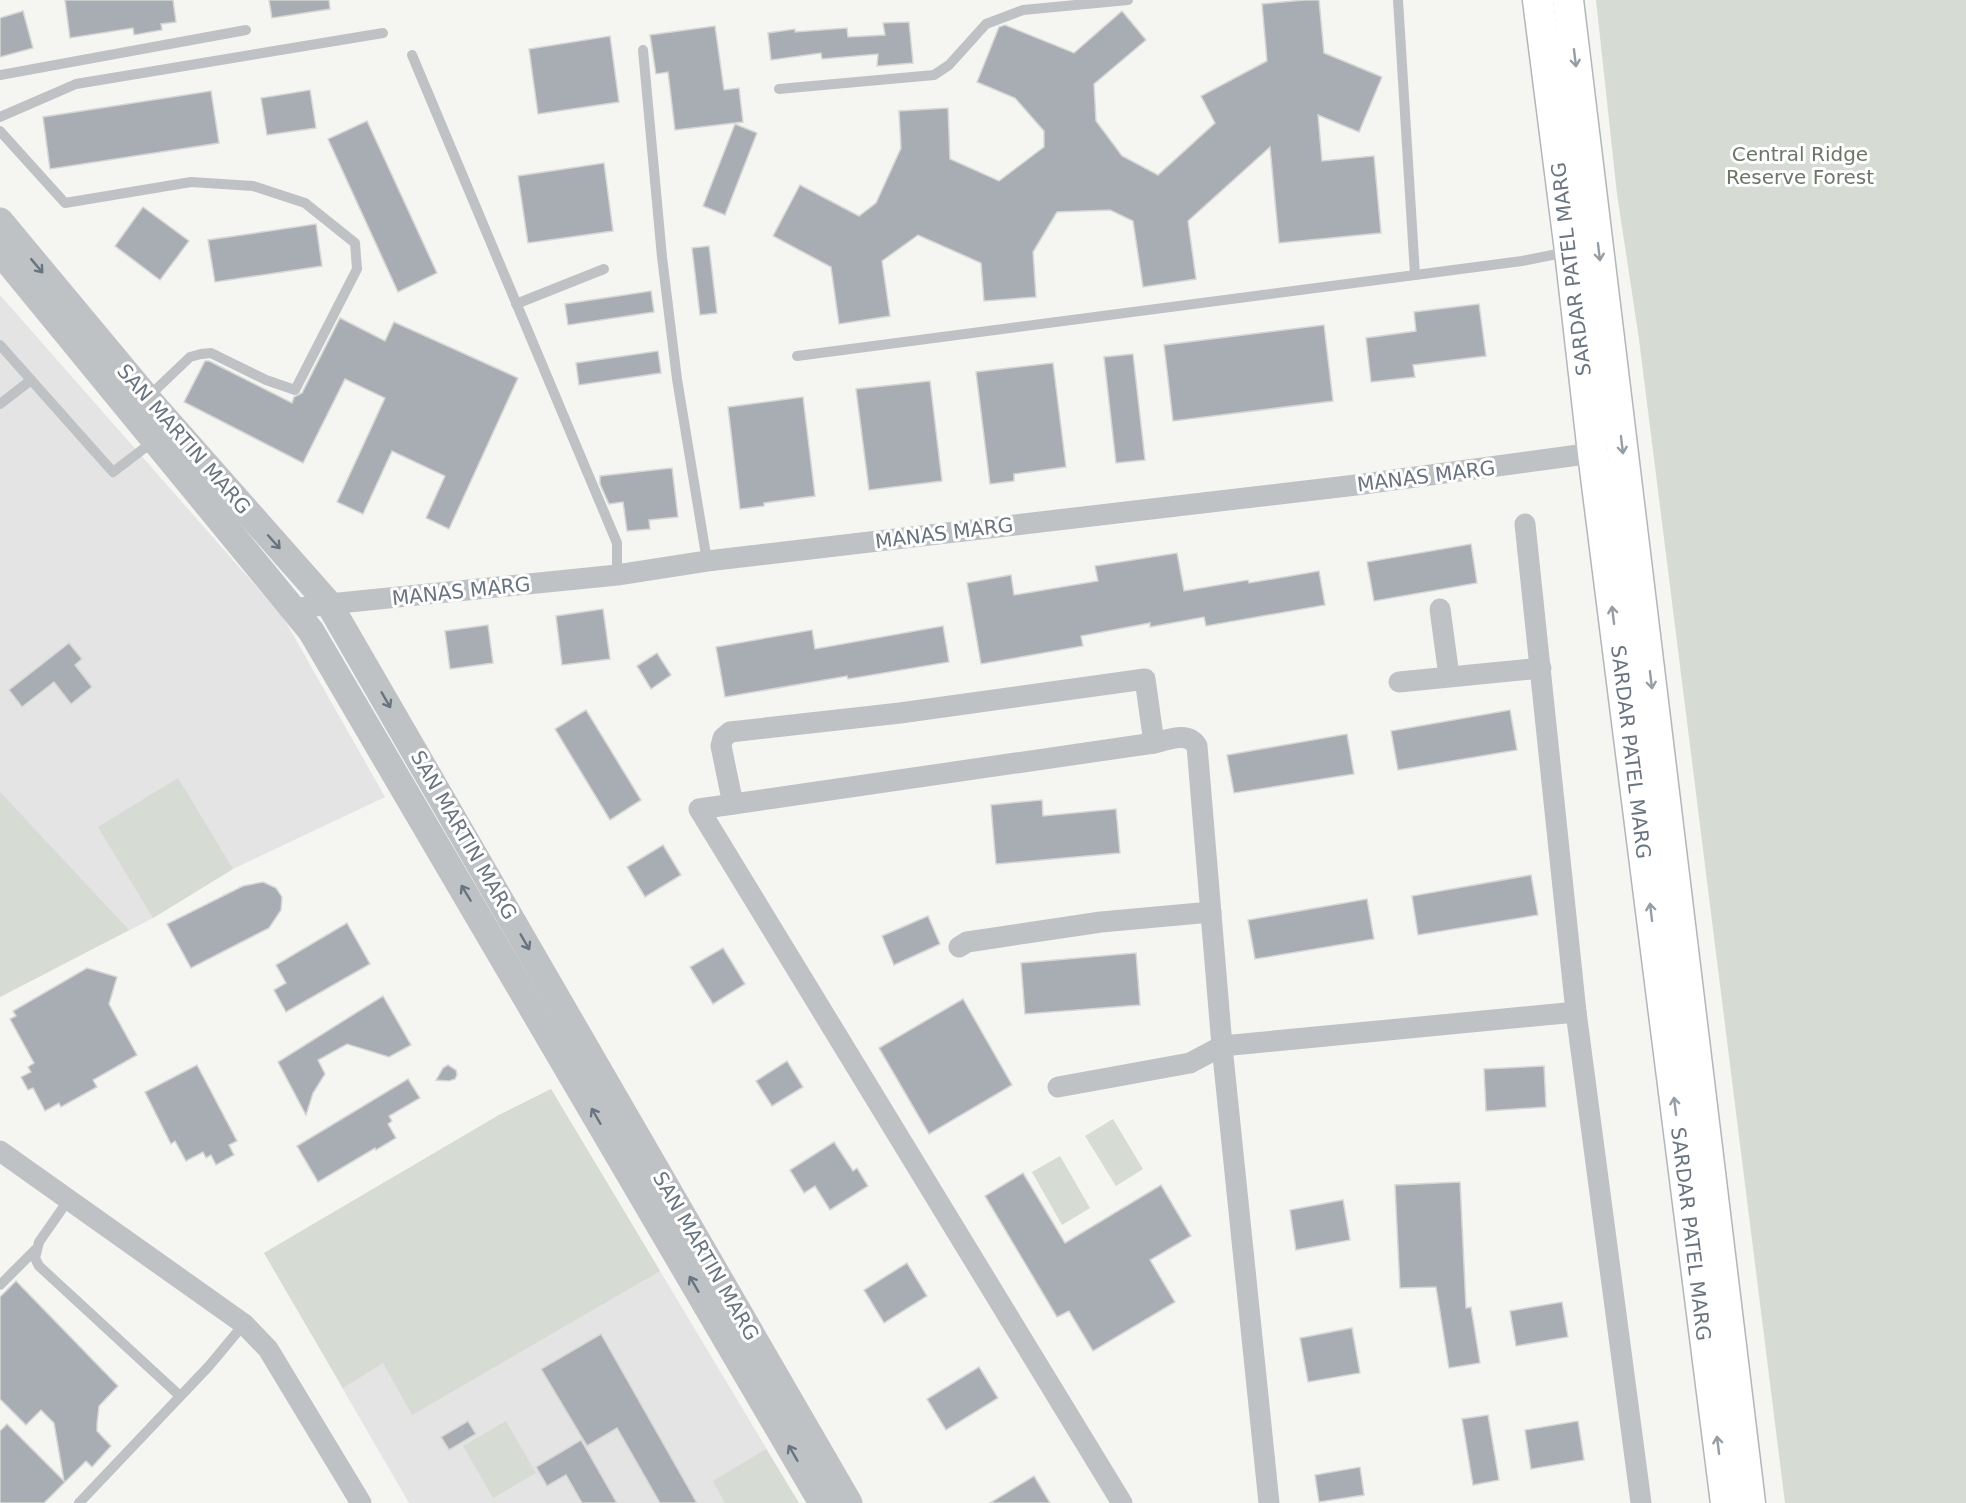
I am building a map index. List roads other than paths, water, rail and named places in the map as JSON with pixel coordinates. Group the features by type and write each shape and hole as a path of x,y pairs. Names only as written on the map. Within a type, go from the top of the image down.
{"main road":[{"name":"SARDAR PATEL MARG","path":"1538,0 1725,1503"},
{"name":"SARDAR PATEL MARG","path":"1568,0 1750,1503"}],"street":[{"name":"SAN MARTIN MARG","path":"0,221 147,398 329,604 849,1503"},
{"name":"SAN MARTIN MARG","path":"0,252 311,631 822,1503"},
{"name":"MANAS MARG","path":"294,609 617,575 707,561 1356,485 1593,453"},
{"path":"1525,524 1576,1012 1641,1503"},
{"path":"1440,609 1449,676"},
{"path":"1399,682 1541,668"},
{"path":"733,804 721,746 723,738 730,732 900,713 1145,679 1154,743"},
{"path":"1122,1503 699,809 1184,737 1190,738 1197,746 1222,1046 1269,1503"},
{"path":"959,947 967,942 1101,922 1211,912"},
{"path":"1058,1086 1190,1063 1222,1046 1576,1012"},
{"path":"0,1151 244,1324 274,1357 361,1503"}],"lane":[{"path":"779,89 934,75 949,65 986,24 1023,10 1128,0"},
{"path":"1398,0 1415,275"},
{"path":"0,75 246,30"},
{"path":"0,117 76,84 383,33"},
{"path":"643,50 662,257 677,379 707,561"},
{"path":"411,55 617,543 617,575"},
{"path":"0,131 65,203 191,182 253,186 305,203 355,243 357,269 295,390 266,380 212,353 190,357 147,398"},
{"path":"796,356 1522,261 1570,251"},
{"path":"516,304 604,269"},
{"path":"0,345 112,472 155,440"},
{"path":"0,404 31,380"},
{"path":"0,1286 35,1250 69,1199"},
{"path":"35,1250 35,1258 48,1275 180,1396"},
{"path":"79,1503 244,1324"}],"park label":[{"name":"Central Ridge Reserve Forest","path":"1800,166"}]}
